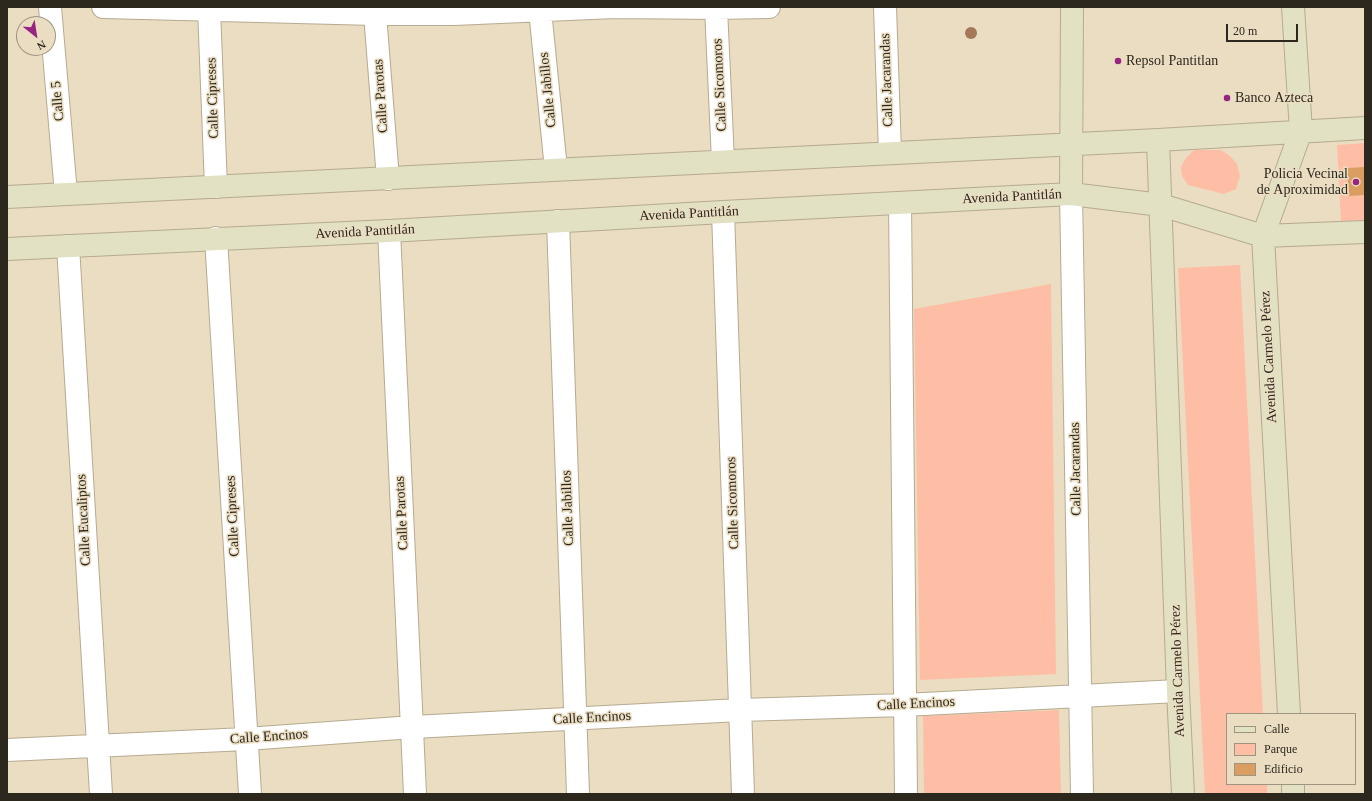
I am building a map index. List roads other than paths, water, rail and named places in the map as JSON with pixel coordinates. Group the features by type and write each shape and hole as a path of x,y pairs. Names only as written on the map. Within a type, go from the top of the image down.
{"main road":[{"name":"Calle Jacarandas","path":"1071,194 1072,7"},
{"name":"Avenida Carmelo Pérez","path":"1289,713 1263,236 1301,131 1293,7"},
{"path":"7,197 1158,140 1365,128"},
{"name":"Avenida Carmelo Pérez","path":"1158,140 1183,794"},
{"name":"Avenida Pantitlán","path":"7,249 389,231 1071,194 1161,205 1263,236 1365,232"}],"street":[{"name":"Calle 5","path":"50,7 66,194"},
{"path":"103,7 277,9 375,14 454,10 540,10 615,7 769,7"},
{"name":"Calle Jacarandas","path":"885,7 890,153"},
{"name":"Calle Sicomoros","path":"716,8 723,161"},
{"name":"Calle Cipreses","path":"209,9 216,187"},
{"name":"Calle Jabillos","path":"540,10 556,169"},
{"name":"Calle Parotas","path":"375,14 388,179"},
{"name":"Calle Jacarandas","path":"1071,194 1082,794"},
{"path":"900,203 906,794"},
{"name":"Calle Sicomoros","path":"723,212 743,794"},
{"name":"Calle Jabillos","path":"558,221 578,794"},
{"name":"Calle Parotas","path":"389,231 415,794"},
{"name":"Calle Cipreses","path":"216,238 250,794"},
{"name":"Calle Eucaliptos","path":"68,246 100,794"},
{"name":"Calle Encinos","path":"7,750 246,739 412,727 740,710 904,705 1178,691"}],"place":[{"name":"Repsol Pantitlan","path":"1118,61"},
{"name":"Banco Azteca","path":"1227,98"},
{"name":"Policia Vecinal de Aproximidad","path":"1356,182"}]}
